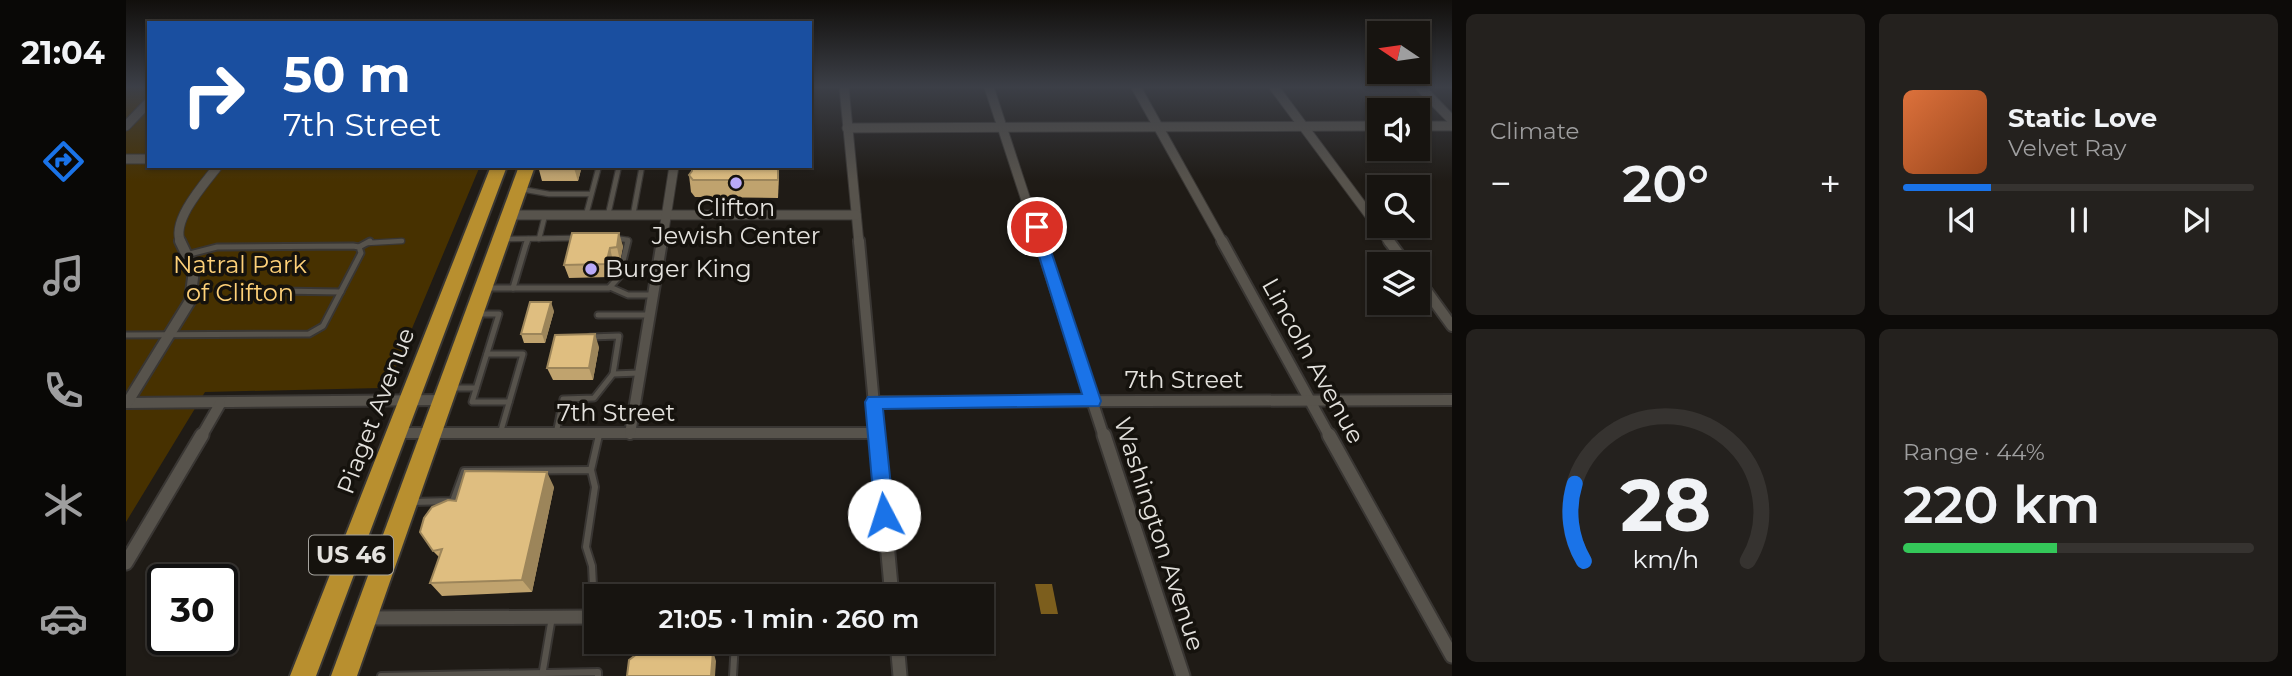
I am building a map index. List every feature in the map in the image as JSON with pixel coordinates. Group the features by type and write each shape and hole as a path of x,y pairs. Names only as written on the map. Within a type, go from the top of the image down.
{"highway":[{"name":"Piaget Avenue","path":"303,676 498,168"},
{"name":"US 46","path":"344,676 526,168"}],"street":[{"path":"846,119 891,584"},
{"name":"Washington Avenue","path":"1001,119 1183,676"},
{"name":"Lincoln Avenue","path":"1154,119 1452,656"},
{"path":"1299,119 1397,252"},
{"path":"847,128 1367,126"},
{"path":"1430,126 1452,126"},
{"path":"126,159 147,159"},
{"path":"126,403 190,301 194,270 178,237 178,228 194,198 216,168"},
{"path":"630,434 674,168"},
{"path":"509,215 856,215"},
{"path":"1430,296 1452,326"},
{"path":"126,403 410,401 445,394"},
{"name":"7th Street","path":"874,402 1452,400"},
{"path":"126,564 220,404"},
{"name":"7th Street","path":"398,433 877,433"},
{"path":"365,618 584,617"},
{"path":"898,654 900,676"}],"lane":[{"path":"586,215 598,168"},
{"path":"608,215 619,168"},
{"path":"633,215 642,168"},
{"path":"519,188 549,194 591,194"},
{"path":"539,239 545,215"},
{"path":"500,239 587,238"},
{"path":"610,287 619,278 628,240 611,238"},
{"path":"513,288 528,239"},
{"path":"186,255 217,247 359,247 371,241 402,241"},
{"path":"126,335 309,334 323,326 361,253 359,247"},
{"path":"483,288 610,287 628,295 654,295"},
{"path":"278,291 341,292"},
{"path":"474,314 499,314 472,402 509,402"},
{"path":"598,315 651,314"},
{"path":"556,434 563,399 594,398 612,374 619,336 578,337"},
{"path":"487,354 523,354 511,383 500,434"},
{"path":"482,370 491,369"},
{"path":"612,374 642,373"},
{"path":"445,394 487,383"},
{"path":"593,584 592,566 586,547 594,487 590,470 599,434"},
{"path":"406,502 453,501 464,471 590,470"},
{"path":"543,674 552,617"},
{"path":"733,676 734,654"},
{"path":"381,676 598,672 598,676"}],"green space":[{"name":"Natral Park of Clifton","path":"126,119 147,119 147,168 479,168 390,381 380,388 205,392 126,522"}],"shaded area":[{"path":"1035,584 1052,584 1058,614 1041,614"}],"building":[{"path":"692,168 778,168 778,180 693,180 689,175"},
{"path":"572,233 619,233 617,247 610,248 606,264 564,265"},
{"path":"530,302 551,302 542,334 521,334"},
{"path":"595,334 589,368 547,368 555,335"},
{"path":"465,471 547,472 522,580 430,583 442,549 433,551 420,532 424,518 432,507 448,500 456,501"},
{"path":"637,654 713,654 711,676 627,676 629,660"}],"place":[{"name":"Clifton Jewish Center","path":"736,183"},
{"name":"Burger King","path":"591,269"}],"route":[{"path":"884,515 874,402 1093,401 1037,227"}]}
